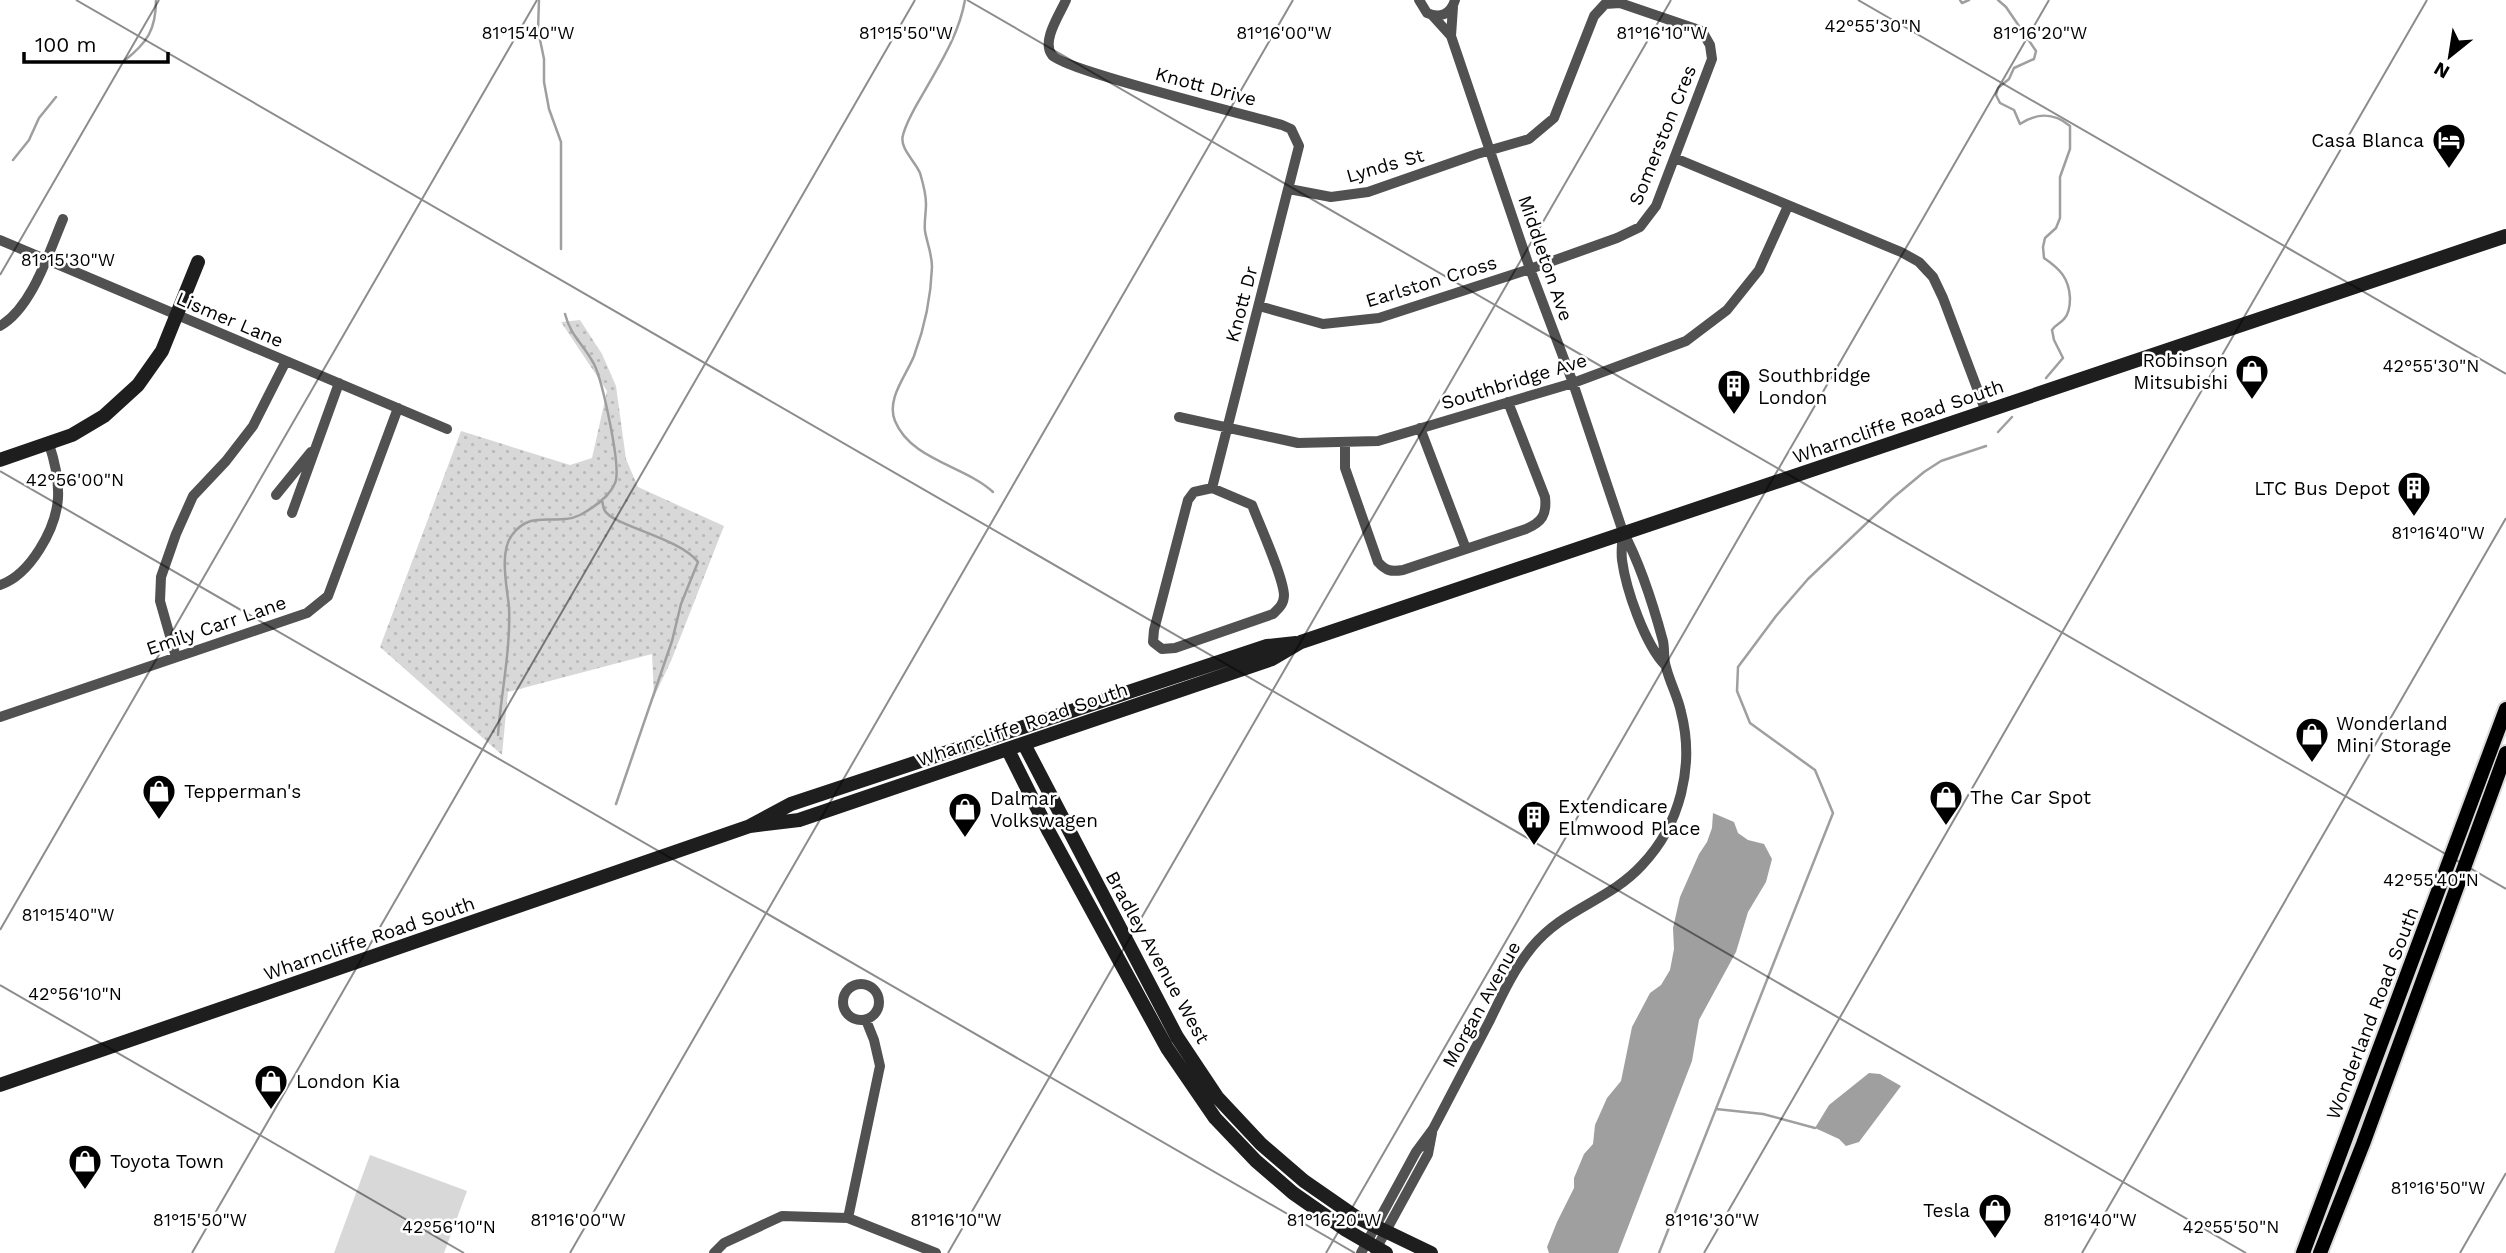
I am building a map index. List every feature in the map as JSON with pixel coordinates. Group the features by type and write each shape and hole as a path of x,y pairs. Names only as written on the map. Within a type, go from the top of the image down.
{"main road":[{"name":"Wharncliffe Road South","path":"750,826 799,820 1008,750 1272,659 1301,642 2506,236"},
{"path":"0,460 72,435 104,416 138,385 162,351 198,262"},
{"name":"Wharncliffe Road South","path":"0,1085 750,826 792,804 1267,646 1301,642"},
{"name":"Wonderland Road South","path":"2303,1253 2506,709"},
{"name":"Bradley Avenue West","path":"1024,744 1177,1037 1217,1097 1261,1144 1304,1181 1356,1217 1431,1253"},
{"name":"Bradley Avenue West","path":"1008,750 1049,832 1167,1048 1216,1118 1256,1161 1293,1194 1373,1250"},
{"name":"Wonderland Road South","path":"2320,1253 2363,1144 2506,753"}],"street":[{"name":"Knott Drive","path":"1066,0 1049,39 1052,57 1113,79 1291,129 1299,146 1289,189"},
{"path":"1419,0 1422,8 1451,36"},
{"path":"1432,15 1441,16 1455,2"},
{"path":"1451,36 1455,2"},
{"name":"Somerston Cres","path":"1489,150 1529,139 1554,118 1594,16 1605,4 1620,2 1702,31 1710,45 1712,59 1675,158 1656,206 1640,227 1530,269"},
{"name":"Middleton Ave","path":"1451,36 1623,532"},
{"name":"Lynds St","path":"1289,189 1331,197 1368,192 1489,150"},
{"path":"1675,158 1901,251 1919,262 1933,277 1943,298 1986,412"},
{"name":"Knott Dr","path":"1212,488 1289,189"},
{"name":"Southbridge Ave","path":"1179,417 1298,443 1378,441 1573,383 1686,341 1727,310 1759,270 1788,206"},
{"path":"0,326 12,319 32,291 63,219"},
{"name":"Lismer Lane","path":"0,240 447,429"},
{"name":"Earlston Cross","path":"1259,306 1323,324 1379,318 1530,269"},
{"path":"176,657 160,601 161,577 176,534 193,496 226,461 253,426 286,361"},
{"path":"292,513 339,383"},
{"path":"1345,442 1345,468 1378,562 1384,569 1392,572 1403,570 1536,524 1544,517 1545,497 1508,402"},
{"name":"Emily Carr Lane","path":"0,717 307,613 328,596 398,408"},
{"path":"1420,428 1466,549"},
{"path":"0,585 10,582 33,561 54,516 58,500 58,477 49,444"},
{"path":"276,495 316,446"},
{"path":"1212,488 1252,505 1280,579 1284,596 1282,606 1273,614 1175,648 1161,649 1153,642 1154,630 1188,500 1195,492 1212,488"},
{"name":"Morgan Avenue","path":"1623,532 1622,559 1636,609 1654,654 1665,666"},
{"name":"Morgan Avenue","path":"1373,1250 1380,1229 1428,1154 1433,1129 1514,973 1531,948 1561,919 1612,891 1632,875 1649,857 1670,825 1682,789 1686,751 1682,714 1665,666 1664,645 1658,624 1635,554 1623,532"},
{"path":"848,1218 880,1066 866,1020"},
{"path":"715,1253 724,1243 782,1216 848,1218 934,1252"}],"shaded area":[{"path":"580,320 602,354 616,386 626,459 638,487 724,526 654,697 652,654 508,692 502,755 380,647 461,431 570,465 592,458 607,391 561,322"},
{"path":"1713,813 1734,822 1738,833 1748,840 1764,844 1772,859 1766,882 1748,912 1736,952 1699,1020 1692,1061 1618,1253 1549,1253 1547,1247 1574,1188 1574,1178 1584,1154 1593,1144 1595,1125 1607,1098 1621,1081 1632,1027 1650,993 1661,985 1670,970 1674,949 1673,928 1680,897 1707,842"},
{"path":"1869,1073 1880,1074 1901,1086 1859,1142 1846,1146 1839,1139 1815,1128 1829,1105"},
{"path":"370,1155 467,1191 444,1253 334,1253"}],"waterway":[{"path":"124,61 149,35 156,0"},
{"path":"539,0 538,30 544,59 544,82 549,109 561,142 561,249"},
{"path":"965,0 954,36 912,113 902,140 920,173 924,188 925,231 932,267 929,301 921,335 895,396 893,413 903,434 913,445 993,492"},
{"path":"1960,0 1962,3 1969,0"},
{"path":"1998,0 2006,7 2036,51 2034,59 2014,68 2009,79 1998,88 1996,95 2000,103 2014,110 2020,124 2039,116 2051,116 2070,126 2070,149 2060,177 2060,218 2056,228 2045,238 2043,247 2044,258 2066,279 2070,304 2066,317 2052,330 2063,358 2046,378"},
{"path":"13,160 29,140 39,118 56,97"},
{"path":"498,735 509,639 505,560 508,542 512,535 528,522 580,515 600,501 615,483 616,460 597,373 565,314"},
{"path":"1998,432 2012,417"},
{"path":"1659,1253 1833,813 1815,770 1750,723 1737,691 1738,667 1808,579 1894,497 1941,461 1986,446"},
{"path":"602,500 604,510 611,517 677,546 698,562 681,604 672,641 616,804"},
{"path":"1716,1109 1763,1114 1815,1128"}],"place":[{"name":"Casa Blanca","path":"2449,170"},
{"name":"Robinson Mitsubishi","path":"2252,401"},
{"name":"Southbridge London","path":"1734,416"},
{"name":"LTC Bus Depot","path":"2414,518"},
{"name":"Wonderland Mini Storage","path":"2312,764"},
{"name":"Tepperman's","path":"159,821"},
{"name":"The Car Spot","path":"1946,827"},
{"name":"Dalmar Volkswagen","path":"965,839"},
{"name":"Extendicare Elmwood Place","path":"1534,847"},
{"name":"London Kia","path":"271,1111"},
{"name":"Toyota Town","path":"85,1191"},
{"name":"Tesla","path":"1995,1240"}]}
